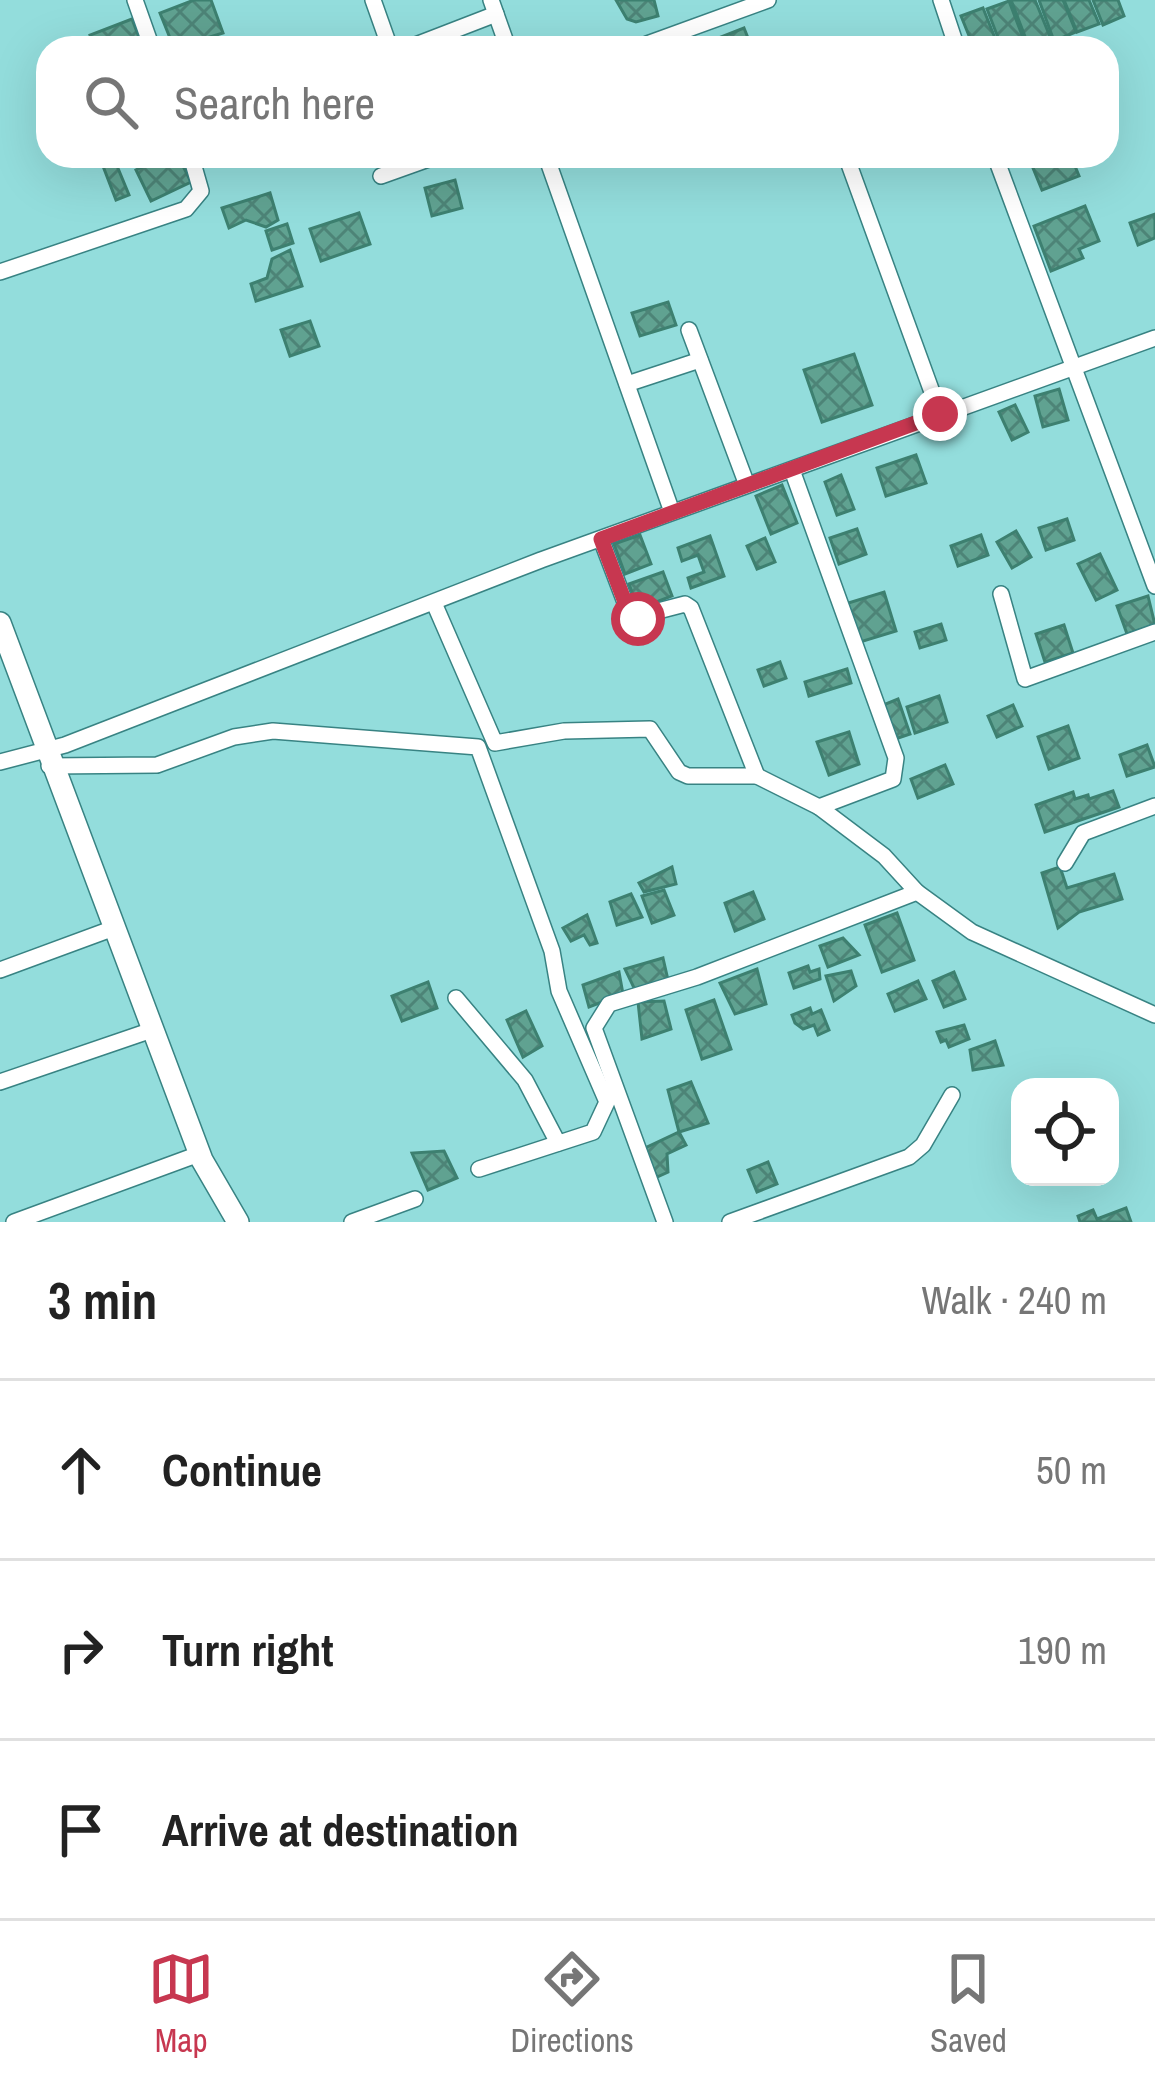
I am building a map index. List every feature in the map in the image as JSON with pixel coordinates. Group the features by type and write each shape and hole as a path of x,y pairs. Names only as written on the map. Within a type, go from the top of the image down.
{"main road":[{"path":"0,623 46,756 200,1154 238,1222"}],"street":[{"path":"135,0 148,36"},
{"path":"373,0 386,36"},
{"path":"669,36 768,0"},
{"path":"946,1 954,36"},
{"path":"433,36 493,7 504,36"},
{"path":"0,272 186,209 201,191 194,168"},
{"path":"381,176 402,168"},
{"path":"550,168 672,512"},
{"path":"850,168 940,414"},
{"path":"999,168 1155,586"},
{"path":"689,330 747,485"},
{"path":"46,756 672,512 1155,338"},
{"path":"627,384 700,360"},
{"path":"792,470 899,769 893,779 818,807"},
{"path":"601,539 631,618 685,604 691,608 757,776"},
{"path":"1001,594 1024,679 1155,632"},
{"path":"434,603 495,743 564,731 650,729 679,772 757,776 818,807 884,856 917,892 989,941 1155,1015"},
{"path":"0,762 46,756 157,765 234,736 273,731 478,747 551,951 559,991 607,1102 605,1117 593,1132 479,1169"},
{"path":"1064,863 1083,833 1155,806"},
{"path":"665,1222 594,1035 605,1007 917,892"},
{"path":"0,970 115,928"},
{"path":"456,998 525,1080 558,1143"},
{"path":"0,1082 152,1030"},
{"path":"730,1222 909,1157 923,1145 952,1095"},
{"path":"14,1222 200,1154"},
{"path":"352,1222 415,1199"}],"building":[{"path":"194,0 211,0 223,33 169,36 160,13"},
{"path":"616,0 654,0 658,16 636,22 627,19"},
{"path":"1011,0 1035,0 1050,36 1025,36"},
{"path":"1039,0 1063,0 1076,32 1052,36"},
{"path":"1064,0 1089,0 1099,24 1077,32"},
{"path":"1093,0 1118,0 1124,16 1103,25"},
{"path":"1009,1 1022,36 997,36 987,9"},
{"path":"983,8 994,36 969,36 961,16"},
{"path":"132,19 138,36 90,36"},
{"path":"744,28 747,36 724,36"},
{"path":"104,168 118,168 129,195 116,200"},
{"path":"184,168 191,182 151,201 136,170"},
{"path":"1033,168 1076,168 1079,176 1042,190"},
{"path":"455,180 462,208 432,216 425,188"},
{"path":"270,193 278,220 266,227 246,220 229,228 222,208"},
{"path":"1085,206 1099,241 1079,249 1083,258 1051,271 1034,226"},
{"path":"359,213 370,244 321,261 310,229"},
{"path":"1155,214 1155,238 1138,245 1130,223"},
{"path":"287,224 293,243 272,250 266,231"},
{"path":"290,250 302,286 256,301 251,284 267,278 272,259"},
{"path":"668,302 676,325 640,336 632,313"},
{"path":"310,321 319,346 290,356 281,330"},
{"path":"854,354 872,405 822,422 804,370"},
{"path":"1059,389 1068,420 1043,427 1035,396"},
{"path":"1015,405 1028,432 1012,440 999,412"},
{"path":"916,455 926,483 886,496 877,468"},
{"path":"841,475 854,509 837,515 825,482"},
{"path":"782,485 797,523 771,534 756,496"},
{"path":"1067,519 1074,540 1046,550 1039,528"},
{"path":"857,529 866,554 839,564 830,538"},
{"path":"1016,531 1031,557 1012,568 997,542"},
{"path":"640,535 651,564 625,574 614,544"},
{"path":"981,535 988,555 958,566 951,546"},
{"path":"710,536 724,576 691,588 688,578 704,572 698,555 682,561 678,548"},
{"path":"765,538 775,562 757,569 747,546"},
{"path":"1100,554 1117,590 1096,600 1078,564"},
{"path":"663,572 672,596 638,609 629,584"},
{"path":"884,592 896,631 857,643 845,604"},
{"path":"1148,596 1155,625 1127,634 1117,606"},
{"path":"941,624 946,640 920,648 915,632"},
{"path":"1064,625 1073,653 1045,662 1036,634"},
{"path":"780,662 786,678 764,686 758,670"},
{"path":"847,669 851,683 809,696 805,682"},
{"path":"939,696 947,722 915,733 907,707"},
{"path":"898,699 910,734 895,739 883,705"},
{"path":"1013,705 1022,726 997,737 988,716"},
{"path":"1068,726 1079,758 1049,769 1038,737"},
{"path":"849,732 859,764 829,775 817,742"},
{"path":"1147,745 1155,767 1127,776 1120,755"},
{"path":"945,765 953,784 918,798 911,779"},
{"path":"1113,791 1119,807 1045,832 1036,805 1073,792 1075,799 1088,795 1089,799"},
{"path":"672,867 676,884 644,892 639,883"},
{"path":"1060,867 1067,888 1114,874 1122,899 1079,912 1058,928 1042,873"},
{"path":"664,890 674,915 652,923 642,896"},
{"path":"753,892 764,919 735,931 725,903"},
{"path":"631,894 642,917 617,925 610,902"},
{"path":"897,913 914,960 882,972 865,925"},
{"path":"587,915 597,943 590,945 584,935 571,941 563,928"},
{"path":"843,938 859,955 828,967 820,946"},
{"path":"663,958 668,980 635,990 625,969"},
{"path":"808,966 810,972 819,969 820,979 794,988 789,973"},
{"path":"757,969 766,1004 735,1014 720,983"},
{"path":"851,971 856,986 834,1001 826,976"},
{"path":"619,972 623,994 589,1007 583,985"},
{"path":"954,972 965,999 944,1007 933,981"},
{"path":"918,981 926,999 895,1011 888,994"},
{"path":"428,982 437,1008 402,1021 392,996"},
{"path":"714,1000 731,1049 702,1059 686,1010"},
{"path":"664,1001 671,1029 642,1039 638,1002"},
{"path":"810,1008 812,1014 821,1010 829,1030 818,1035 814,1025 803,1029 795,1023 792,1015"},
{"path":"526,1011 542,1046 523,1057 507,1020"},
{"path":"964,1025 969,1039 949,1047 946,1040 941,1042 937,1032"},
{"path":"995,1041 1003,1065 973,1070 970,1050"},
{"path":"691,1082 708,1123 679,1132 668,1090"},
{"path":"679,1132 686,1145 667,1154 668,1172 657,1177 643,1149"},
{"path":"444,1151 457,1178 428,1190 412,1153"},
{"path":"768,1162 777,1184 757,1192 748,1170"},
{"path":"1126,1208 1131,1222 1080,1222 1078,1216 1093,1210 1097,1219"}],"route":[{"path":"638,619 631,618 601,539 940,414"}]}
